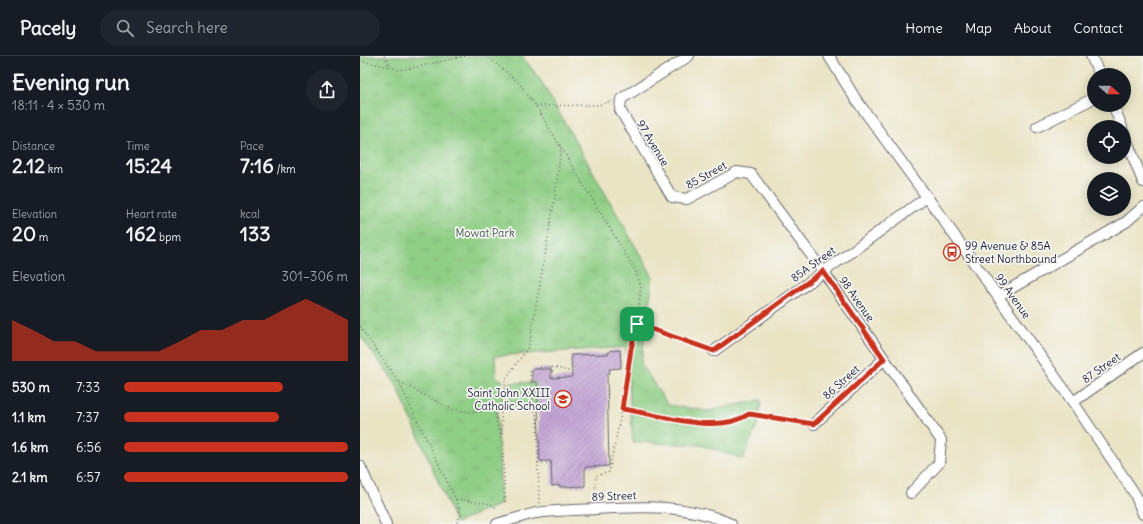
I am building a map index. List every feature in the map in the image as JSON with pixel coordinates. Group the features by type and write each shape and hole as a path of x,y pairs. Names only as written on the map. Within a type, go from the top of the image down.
{"street":[{"name":"99 Avenue","path":"829,56 855,98 1073,402 1134,494 1143,514"},
{"path":"1091,56 1097,68"},
{"path":"621,99 684,57"},
{"name":"97 Avenue","path":"621,99 620,110 672,197"},
{"path":"1037,128 1087,102"},
{"path":"1131,151 1143,182"},
{"name":"85 Street","path":"672,197 687,199 737,172 751,174"},
{"name":"98 Avenue","path":"751,174 823,271 941,440 939,463 911,493"},
{"name":"85A Street","path":"714,351 927,197"},
{"path":"998,296 1126,222 1143,207"},
{"name":"87 Street","path":"1073,402 1143,353"},
{"name":"86 Street","path":"814,424 884,359"},
{"path":"360,466 386,524"},
{"name":"89 Street","path":"498,524 514,518 539,513 616,508 684,509 702,513 731,524"}],"path":[{"path":"384,56 391,67"},
{"path":"360,61 399,70 465,56"},
{"path":"487,56 518,82 536,106 635,270 641,286 637,324 631,349 622,409 610,472 596,476 595,495"},
{"path":"536,106 598,105 621,99"},
{"path":"398,381 453,410 470,412 505,409 505,380 529,346 555,197 561,147"},
{"path":"637,324 714,351"},
{"path":"360,327 398,381 456,499 461,514 456,524"},
{"path":"552,367 552,375"},
{"path":"539,513 537,417 533,406 530,371 534,368 556,367 571,372"},
{"path":"622,409 706,424 734,422 749,414 814,424"},
{"path":"497,410 495,416 496,424 502,438"},
{"path":"501,413 505,505"},
{"path":"538,463 551,463"},
{"path":"456,499 491,504 496,508"}],"green space":[{"name":"Mowat Park","path":"360,56 522,56 541,81 653,277 641,364 668,405 707,411 761,400 758,423 743,459 700,445 633,442 626,347 495,356 496,377 502,380 503,407 497,407 501,504 456,523 396,384 360,336"},
{"path":"537,382 538,408 509,409 508,383"}],"building":[{"name":"Saint John XXIII Catholic School","path":"620,350 621,368 609,369 610,373 607,374 609,466 585,467 585,486 552,486 551,461 540,461 537,382 532,382 532,369 551,369 551,378 572,377 571,355 609,354 609,351"}],"place":[{"name":"99 Avenue & 85A Street Northbound","path":"952,252"},
{"name":"Saint John XXIII Catholic School","path":"563,399"}],"route":[{"path":"823,271 884,359 814,424 749,414 734,422 706,424 622,409 631,349 637,324 714,351 823,271"}]}
